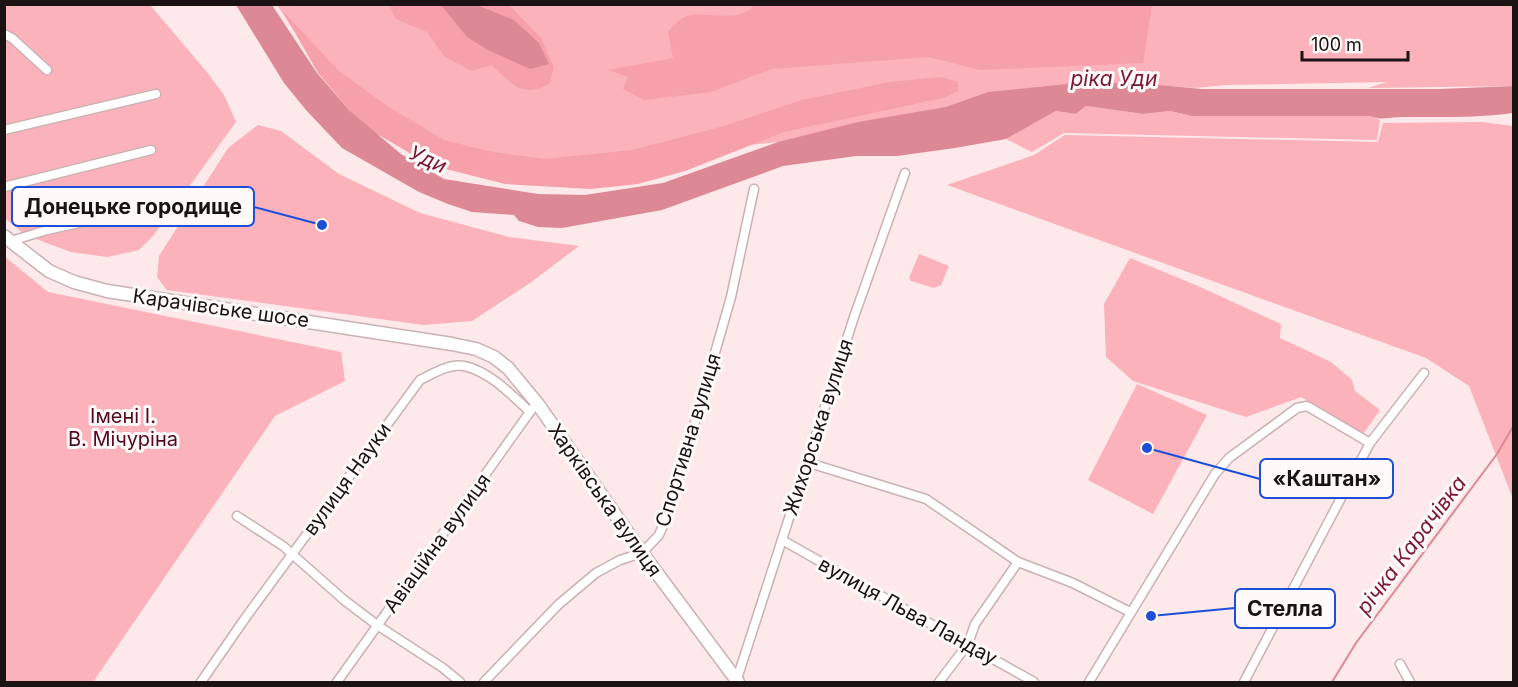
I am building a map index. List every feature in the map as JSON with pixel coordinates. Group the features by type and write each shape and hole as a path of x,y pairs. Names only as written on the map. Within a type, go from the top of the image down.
{"main road":[{"name":"Карачівське шосе","path":"8,239 49,271 74,282 107,291 452,344"},
{"name":"Харківська вулиця","path":"452,344 476,349 501,362 737,682"}],"street":[{"path":"4,34 20,45 47,70"},
{"path":"4,130 156,94"},
{"path":"4,187 151,150"},
{"name":"Жихорська вулиця","path":"737,682 806,462 905,173"},
{"name":"Спортивна вулиця","path":"642,553 659,535 671,506 731,297 754,189"},
{"path":"8,239 141,209"},
{"name":"вулиця Науки","path":"201,682 420,380 441,370 463,366 483,374 534,407"},
{"path":"1244,682 1370,443 1424,373"},
{"path":"1089,682 1215,474 1229,458 1297,408 1307,406 1370,443"},
{"name":"Авіаційна вулиця","path":"337,682 534,407"},
{"path":"806,462 926,499 1018,562 1073,583 1130,612"},
{"path":"237,516 283,546 344,600 377,625 460,682"},
{"name":"вулиця Льва Ландау","path":"782,540 1034,682"},
{"path":"484,682 559,604 596,573 620,560 642,553"},
{"path":"939,682 968,644 975,624 1018,562"},
{"path":"1400,664 1410,682"}],"green space":[{"path":"4,5 150,5 224,95 236,122 153,236 139,250 107,257 71,252 24,234 5,218"},
{"path":"277,5 1513,5 1513,86 1368,88 1387,82 1227,85 1194,88 1130,83 936,109 778,142 539,167 422,137 321,72"},
{"path":"1086,106 1143,114 1170,111 1192,116 1370,116 1380,120 1377,140 1064,133 1032,152 1006,139 1056,111 1076,114"},
{"path":"1481,122 1513,126 1513,499 1469,386 1426,358 947,185 1034,155 1065,135 1378,142 1383,123"},
{"path":"258,125 281,131 339,174 420,213 509,237 579,246 530,283 472,321 424,325 167,290 157,277 159,256 228,148"},
{"path":"919,254 949,266 941,285 934,288 911,281 909,278"},
{"name":"Імені І. В. Мічуріна","path":"4,256 48,292 341,352 345,381 275,416 93,682 5,682"},
{"path":"1130,258 1281,324 1280,338 1331,362 1352,380 1355,391 1380,410 1363,434 1301,397 1246,417 1133,381 1106,357 1104,304"},
{"path":"1137,384 1207,415 1153,514 1088,480"}],"shaded area":[{"path":"236,5 272,5 317,73 350,111 401,154 444,179 538,194 585,195 663,183 778,142 858,122 946,107 988,92 1086,82 1202,89 1439,89 1513,86 1513,113 1382,119 1370,116 1192,116 1170,111 1143,114 1086,106 1076,114 1056,111 1006,139 897,156 856,156 783,166 662,210 562,228 538,227 519,221 514,215 472,212 448,204 419,192 342,148 284,83"},
{"path":"389,5 509,5 541,38 554,68 549,84 531,90 517,87 492,65 471,71 444,56 427,32 396,19"},
{"path":"441,5 477,5 514,20 539,43 549,64 530,69 488,50 467,37"},
{"path":"754,5 1152,5 1143,63 980,70 929,57 771,69 711,92 644,100 623,89 628,77 608,70 673,58 668,31 684,17 731,16 747,11"},
{"path":"282,10 340,72 389,107 444,140 493,152 545,159 632,150 724,126 802,100 890,82 941,77 958,82 958,91 943,98 784,132 685,171 638,184 591,189 505,184 430,165 372,131 350,111 318,73"}],"waterway":[{"name":"річка Карачівка","path":"1332,682 1356,643 1497,454 1514,425"}],"place":[{"name":"Донецьке городище","path":"322,225"},
{"name":"«Каштан»","path":"1147,448"},
{"name":"Стелла","path":"1151,616"}],"water label":[{"name":"ріка Уди","path":"1114,78"},
{"name":"Уди","path":"428,159"}]}
